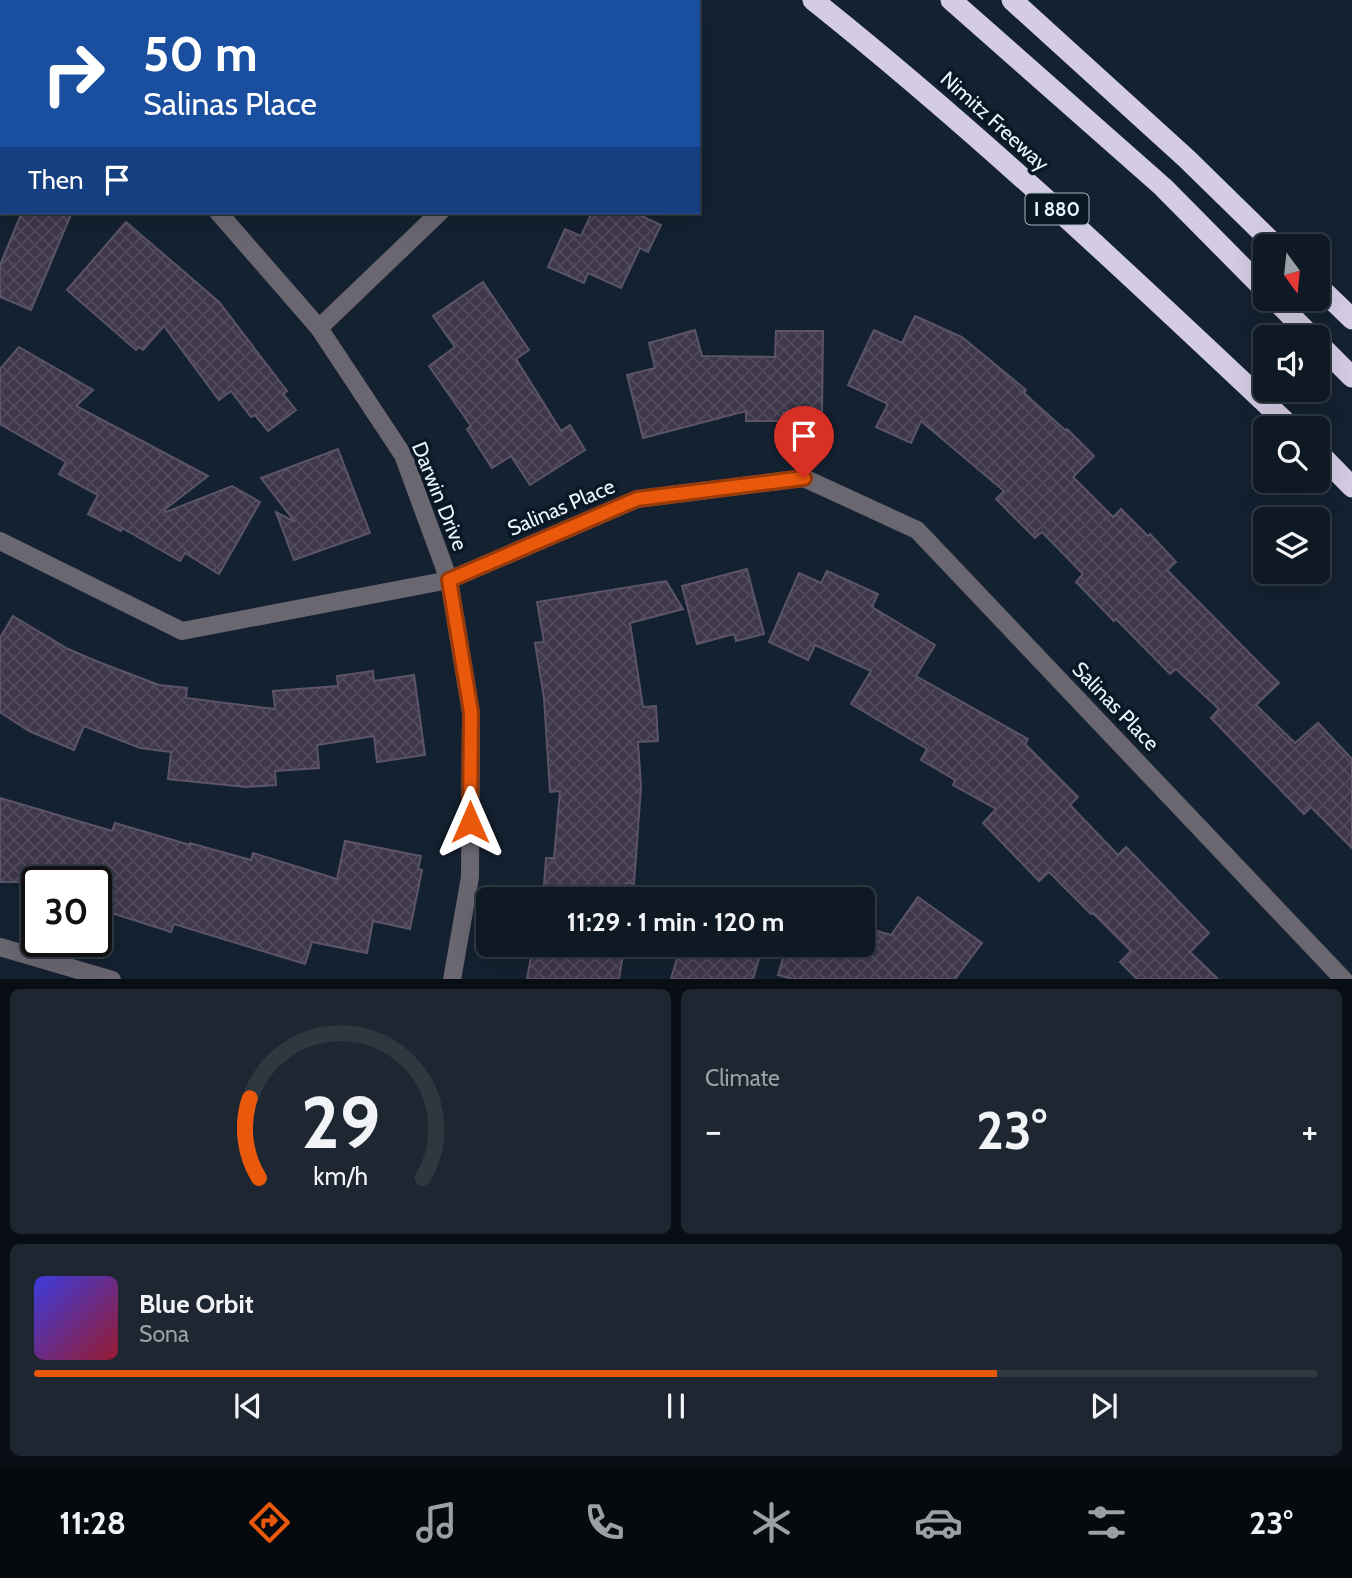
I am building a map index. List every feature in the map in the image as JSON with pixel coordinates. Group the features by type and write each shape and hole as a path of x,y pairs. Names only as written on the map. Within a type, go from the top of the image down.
{"highway":[{"name":"Nimitz Freeway","path":"813,0 901,70 1081,230 1279,416"},
{"path":"951,0 1163,187 1253,278"},
{"path":"1012,0 1187,159 1264,234"},
{"path":"1330,298 1352,319"},
{"path":"1287,312 1300,325"},
{"path":"1330,355 1352,377"},
{"path":"1330,464 1352,487"}],"street":[{"name":"Darwin Drive","path":"220,214 319,328 403,455 449,580 471,712 470,877 452,979"},
{"path":"319,328 438,214"},
{"name":"Salinas Place","path":"0,541 182,631 449,580 637,499 804,478 917,530 1344,979"},
{"path":"0,947 112,979"}],"building":[{"path":"21,214 71,214 31,310 0,297 0,265"},
{"path":"591,214 637,214 661,225 648,252 640,248 621,288 588,273 584,283 548,267 565,229 581,236"},
{"path":"126,222 219,302 287,391 283,394 296,410 268,431 255,415 251,417 231,391 219,400 164,326 143,350 139,347 136,350 67,290"},
{"path":"483,282 529,350 516,359 561,431 570,425 585,450 530,485 511,456 492,468 467,429 471,426 429,366 455,347 433,316"},
{"path":"915,316 962,337 1026,390 1024,393 1094,456 1073,477 1113,517 1121,509 1148,536 1150,534 1176,562 1167,570 1279,683 1256,705 1295,743 1318,723 1352,759 1352,848 1311,807 1304,814 1211,718 1219,709 1176,669 1170,674 1116,619 1114,621 1076,582 1083,574 1042,532 1035,538 996,499 1004,491 921,421 911,443 876,427 888,404 848,385 874,330 902,343"},
{"path":"695,330 702,356 775,357 776,331 823,331 822,413 783,412 783,421 746,421 746,411 643,438 627,375 655,368 649,343"},
{"path":"19,347 93,390 76,406 208,476 164,510 166,512 232,486 260,502 219,574 185,553 180,561 122,528 121,531 88,514 98,495 59,474 66,462 0,424 0,369"},
{"path":"338,449 370,533 294,560 276,512 295,522 261,478"},
{"path":"747,569 764,634 736,641 734,634 697,644 682,586"},
{"path":"827,571 878,594 872,607 935,645 916,676 1028,739 1025,744 1078,797 1070,805 1118,855 1126,847 1209,933 1190,952 1218,979 1137,979 1120,962 1131,951 1049,872 1039,881 983,823 996,809 953,785 955,780 921,760 927,749 851,704 871,671 815,645 808,660 769,642 799,573 821,583"},
{"path":"666,581 683,609 630,623 643,707 656,706 658,741 638,742 641,787 634,884 626,883 626,887 544,887 546,858 554,858 560,791 550,792 544,698 535,643 544,642 537,602"},
{"path":"13,616 68,649 101,663 159,685 187,688 186,698 275,709 273,691 338,686 337,676 373,671 374,681 414,675 425,755 377,762 374,736 317,745 319,768 275,771 276,785 246,787 168,779 171,752 140,748 84,726 74,750 29,731 0,712 0,638"},
{"path":"0,798 112,831 115,823 251,860 253,853 337,879 345,841 421,856 418,869 422,870 410,929 373,921 367,953 312,942 305,964 174,924 171,932 112,913 112,866 21,866 21,882 0,882"},
{"path":"918,897 982,943 955,979 792,979 778,975 783,957 875,957 875,930 891,935"},
{"path":"531,957 623,957 619,979 527,979"},
{"path":"677,957 760,957 753,979 671,979"}],"route":[{"path":"470,822 471,712 449,580 637,499 804,478"}]}
